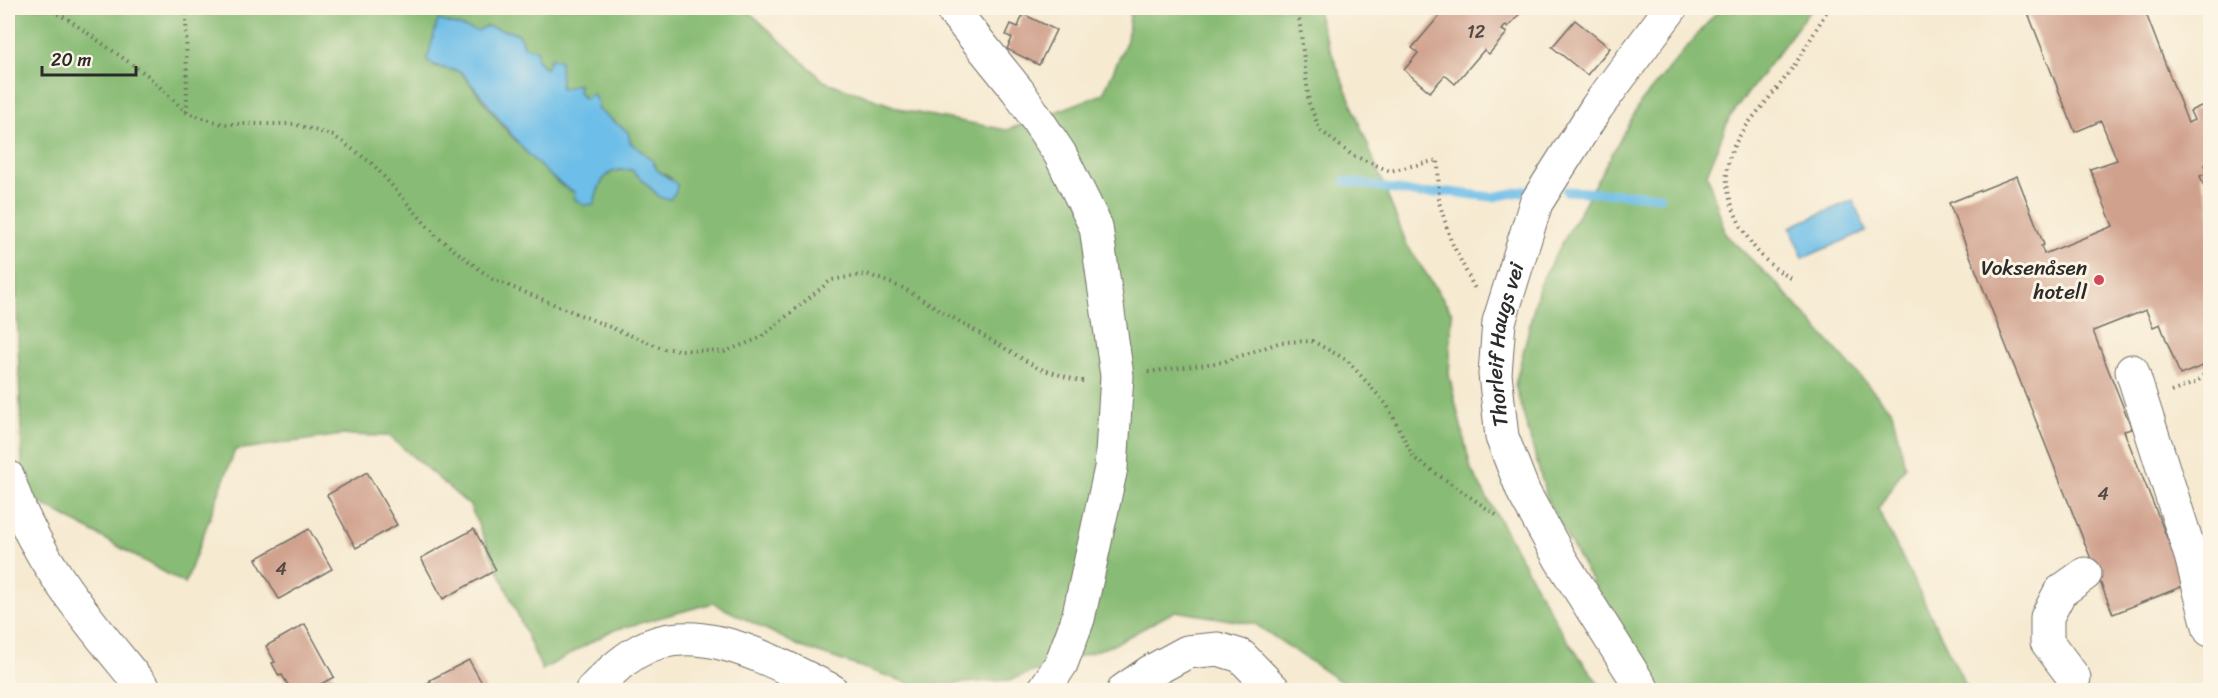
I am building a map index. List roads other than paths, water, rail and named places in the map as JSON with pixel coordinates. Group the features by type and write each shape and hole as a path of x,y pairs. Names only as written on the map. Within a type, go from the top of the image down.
{"street":[{"path":"951,8 1018,91 1060,154 1096,227 1117,376 1111,468 1078,619 1061,664 1044,690"},
{"name":"Thorleif Haugs vei","path":"1643,690 1561,560 1524,493 1502,437 1495,374 1499,322 1536,203 1597,107 1671,8"},
{"path":"2132,371 2191,556 2211,630"},
{"path":"8,477 22,516 54,572 79,608 145,690"},
{"path":"2074,678 2047,642 2047,616 2060,592 2085,574"},
{"path":"592,690 615,668 639,650 683,638 705,639 729,645 768,659 831,690"},
{"path":"1124,690 1150,672 1187,652 1218,649 1241,656 1274,690"}],"water":[{"path":"438,20 477,31 486,26 519,34 523,46 537,50 537,60 546,69 551,57 560,61 561,89 579,84 578,92 585,99 592,93 598,103 597,109 628,132 630,142 652,160 657,170 677,184 676,192 670,199 661,198 632,170 623,170 610,173 605,177 598,189 594,204 584,205 575,199 574,192 556,180 526,152 461,72 439,67 427,60"},
{"path":"1853,200 1866,231 1803,258 1790,227"}],"waterway":[{"path":"1345,181 1420,194 1449,192 1493,197 1534,189"},
{"path":"1566,191 1660,196"}],"place":[{"name":"Voksenåsen hotell","path":"2099,280"}]}
